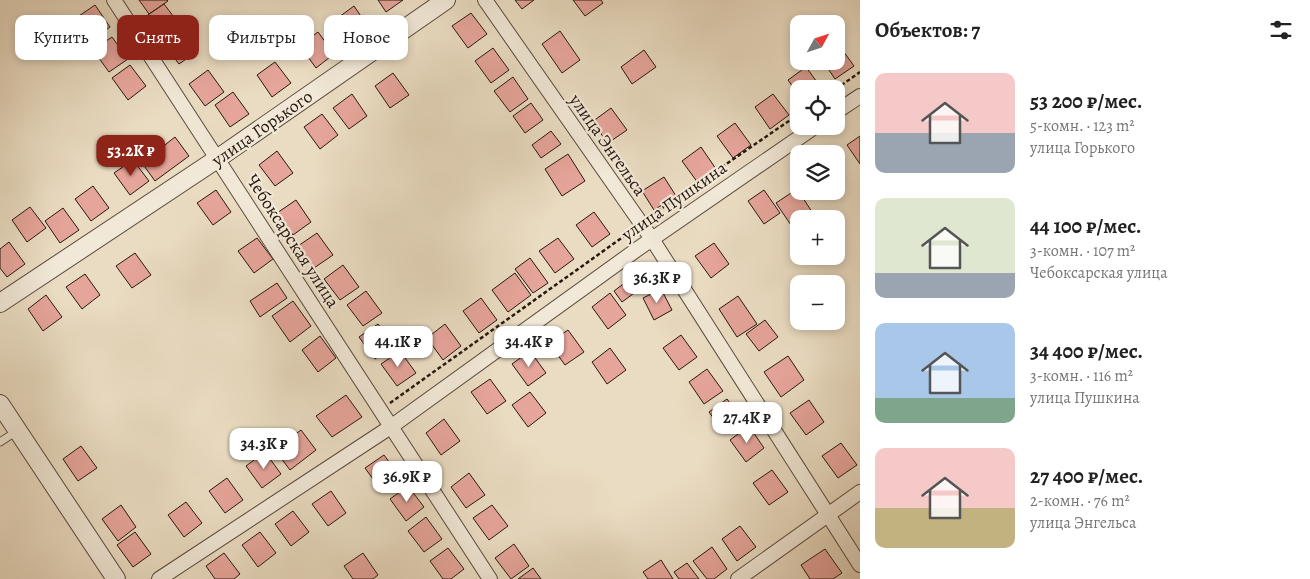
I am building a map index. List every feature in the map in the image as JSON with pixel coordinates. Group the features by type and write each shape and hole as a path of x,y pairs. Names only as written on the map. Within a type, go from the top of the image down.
{"street":[{"name":"Чебоксарская улица","path":"114,0 490,579"},
{"name":"улица Горького","path":"0,303 217,159 446,0"},
{"name":"улица Энгельса","path":"485,0 652,239 860,565"},
{"path":"845,106 860,96"},
{"name":"улица Пушкина","path":"159,579 392,426 652,239 803,135"},
{"path":"0,404 116,579"},
{"path":"738,579 860,492"}],"lane":[{"path":"0,442 18,431"}],"path":[{"path":"845,83 860,72"},
{"path":"381,410 640,224 790,120"}],"building":[{"path":"139,0 167,0 168,1 149,14"},
{"path":"378,0 403,0 386,12"},
{"path":"515,0 534,0 522,9"},
{"path":"573,0 601,0 603,3 585,16"},
{"path":"164,4 172,15 148,15"},
{"path":"95,5 102,15 80,15"},
{"path":"354,6 360,15 342,15"},
{"path":"471,13 487,34 468,48 452,26"},
{"path":"560,31 580,60 562,73 542,44"},
{"path":"318,32 324,40 324,60 326,60 316,68 310,60 314,60 314,35"},
{"path":"112,37 117,44 117,60 127,60 109,72 100,60 107,60 107,40"},
{"path":"493,48 509,70 491,83 475,61"},
{"path":"644,50 656,67 632,84 621,67"},
{"path":"845,54 854,66 835,79 829,70 845,70"},
{"path":"176,60 185,60 179,64"},
{"path":"275,62 291,83 272,97 257,75"},
{"path":"130,65 146,86 128,100 112,78"},
{"path":"208,70 224,92 205,106 189,84"},
{"path":"802,70 808,70 815,80 790,80 790,83 788,80"},
{"path":"393,73 409,95 390,108 375,86"},
{"path":"513,77 528,99 510,112 494,91"},
{"path":"233,92 249,114 230,127 215,105"},
{"path":"352,94 367,116 349,129 333,108"},
{"path":"773,94 789,115 770,129 755,107"},
{"path":"531,103 543,120 525,133 513,116"},
{"path":"611,108 627,130 608,143 592,122"},
{"path":"322,114 338,135 320,149 304,127"},
{"path":"735,123 751,145 733,158 717,136"},
{"path":"551,131 561,144 541,158 532,145"},
{"path":"860,136 860,164 847,145"},
{"path":"175,137 189,156 155,181 142,163"},
{"path":"701,147 716,169 698,183 682,161"},
{"path":"277,151 293,173 275,186 259,165"},
{"path":"568,154 585,181 562,196 545,169"},
{"path":"133,160 149,181 130,195 114,173"},
{"path":"664,177 676,196 654,210 642,191"},
{"path":"93,186 109,208 91,221 75,199"},
{"path":"216,190 231,212 213,225 197,203"},
{"path":"764,190 780,213 764,224 748,201"},
{"path":"790,194 790,200 804,200 811,210 790,210 790,224 776,203"},
{"path":"296,200 311,222 293,235 277,213"},
{"path":"30,207 46,228 27,242 12,220"},
{"path":"63,208 79,230 60,243 45,221"},
{"path":"594,212 610,234 592,247 576,225"},
{"path":"317,233 333,255 314,268 298,246"},
{"path":"257,238 273,259 254,273 238,251"},
{"path":"558,238 574,259 555,273 539,251"},
{"path":"9,242 25,264 7,277 0,268 0,249"},
{"path":"714,243 729,264 711,278 695,256"},
{"path":"135,253 151,275 132,288 116,266"},
{"path":"530,258 548,283 533,293 515,269"},
{"path":"343,265 359,287 340,300 324,279"},
{"path":"643,269 652,280 622,302 614,291"},
{"path":"515,273 531,295 508,312 492,290"},
{"path":"85,274 100,295 82,309 66,287"},
{"path":"277,283 287,298 260,317 250,301"},
{"path":"661,289 672,310 654,320 643,298"},
{"path":"366,291 382,313 363,326 347,305"},
{"path":"610,293 626,315 608,329 592,307"},
{"path":"46,295 62,317 43,331 28,309"},
{"path":"738,296 757,324 737,337 719,309"},
{"path":"481,298 497,320 479,333 463,311"},
{"path":"293,301 311,326 290,342 272,316"},
{"path":"765,320 778,337 759,351 746,334"},
{"path":"378,324 394,346 375,359 359,337"},
{"path":"445,324 461,346 443,360 427,338"},
{"path":"568,330 584,352 565,365 549,343"},
{"path":"681,335 697,357 679,370 663,348"},
{"path":"320,336 336,358 318,372 302,350"},
{"path":"610,348 626,370 607,384 592,362"},
{"path":"400,351 416,373 397,386 381,364"},
{"path":"530,351 546,373 528,386 512,364"},
{"path":"788,356 804,380 781,397 764,372"},
{"path":"707,369 723,391 704,404 689,382"},
{"path":"490,379 506,401 487,414 471,392"},
{"path":"530,392 546,413 528,427 512,405"},
{"path":"346,395 362,417 332,437 316,416"},
{"path":"727,399 743,421 725,434 709,412"},
{"path":"809,400 824,422 806,435 790,413"},
{"path":"444,419 460,441 441,455 426,433"},
{"path":"749,426 764,448 746,462 730,440"},
{"path":"301,430 316,450 290,470 275,450"},
{"path":"841,443 857,465 838,478 822,456"},
{"path":"81,446 97,468 78,481 63,459"},
{"path":"265,452 281,474 262,488 246,466"},
{"path":"384,455 400,477 381,490 365,468"},
{"path":"772,470 788,492 769,505 753,483"},
{"path":"469,473 485,495 466,508 451,487"},
{"path":"227,478 243,500 225,513 209,491"},
{"path":"408,486 424,507 406,521 390,499"},
{"path":"331,491 346,513 328,526 312,504"},
{"path":"186,502 202,523 184,537 168,515"},
{"path":"121,505 136,527 118,541 102,519"},
{"path":"492,505 508,526 489,540 473,518"},
{"path":"293,511 309,532 291,546 275,524"},
{"path":"426,517 442,539 424,552 408,531"},
{"path":"740,526 756,547 737,561 722,539"},
{"path":"135,532 151,554 133,567 117,545"},
{"path":"260,532 276,553 258,567 242,545"},
{"path":"514,544 529,566 511,579 495,558"},
{"path":"712,547 727,569 714,579 707,579 693,561"},
{"path":"448,548 464,569 451,579 443,579 430,561"},
{"path":"825,549 842,573 833,579 810,579 801,565"},
{"path":"224,553 240,574 234,579 215,579 206,566"},
{"path":"363,553 378,575 373,579 353,579 344,566"},
{"path":"661,560 673,579 648,579 643,572"},
{"path":"687,563 699,579 679,579 674,572"},
{"path":"533,568 541,579 518,579"}]}
